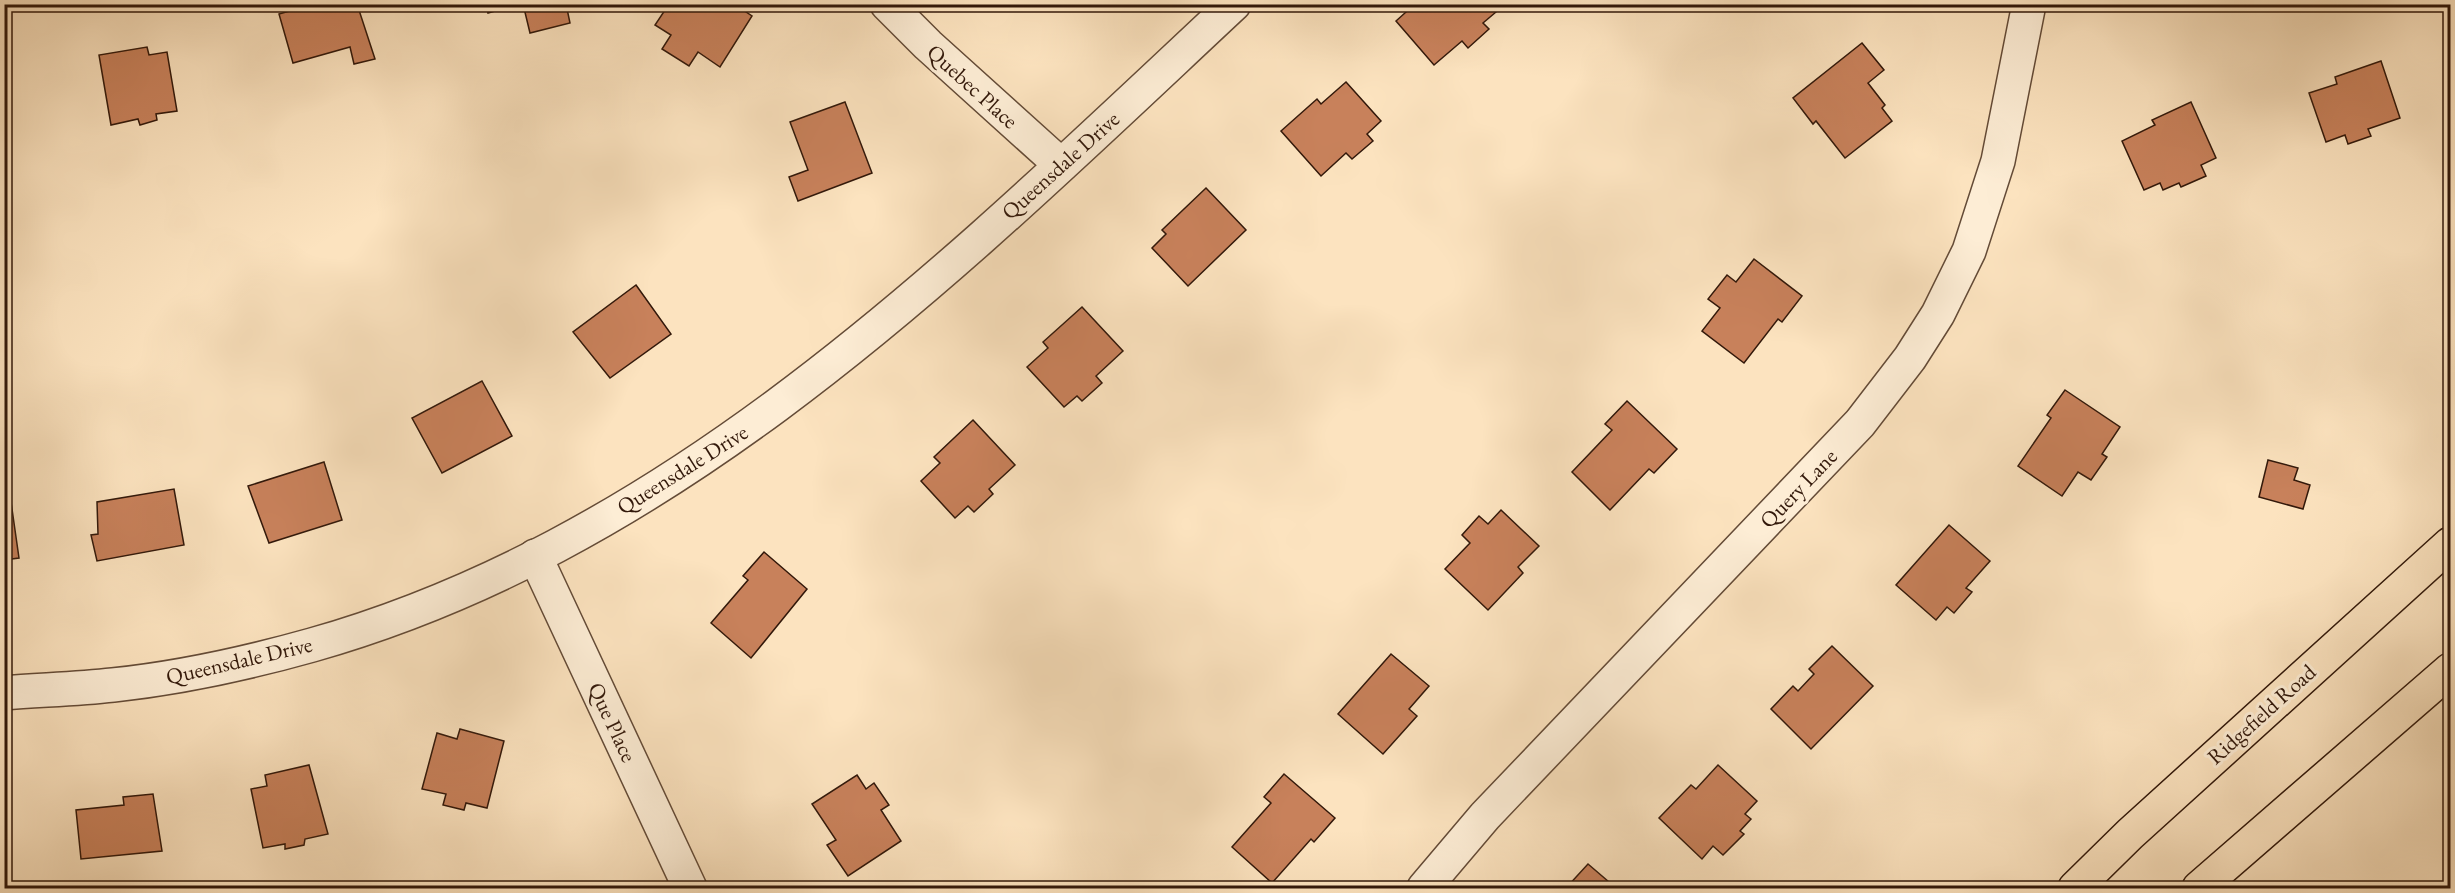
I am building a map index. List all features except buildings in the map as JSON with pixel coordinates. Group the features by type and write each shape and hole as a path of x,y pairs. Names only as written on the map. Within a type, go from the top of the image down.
{"main road":[{"name":"Ridgefield Road","path":"2075,888 2146,819 2451,544"},
{"path":"2199,888 2451,670"}],"street":[{"name":"Quebec Place","path":"887,4 928,45 1061,165"},
{"name":"Queensdale Drive","path":"4,693 114,685 214,669 313,645 390,620 483,582 648,494 750,427 828,368 1061,165 1234,4"},
{"name":"Query Lane","path":"1424,888 1485,816 1860,423 1910,358 1938,314 1969,251 1998,161 2029,4"},
{"name":"Que Place","path":"535,556 690,888"}]}
